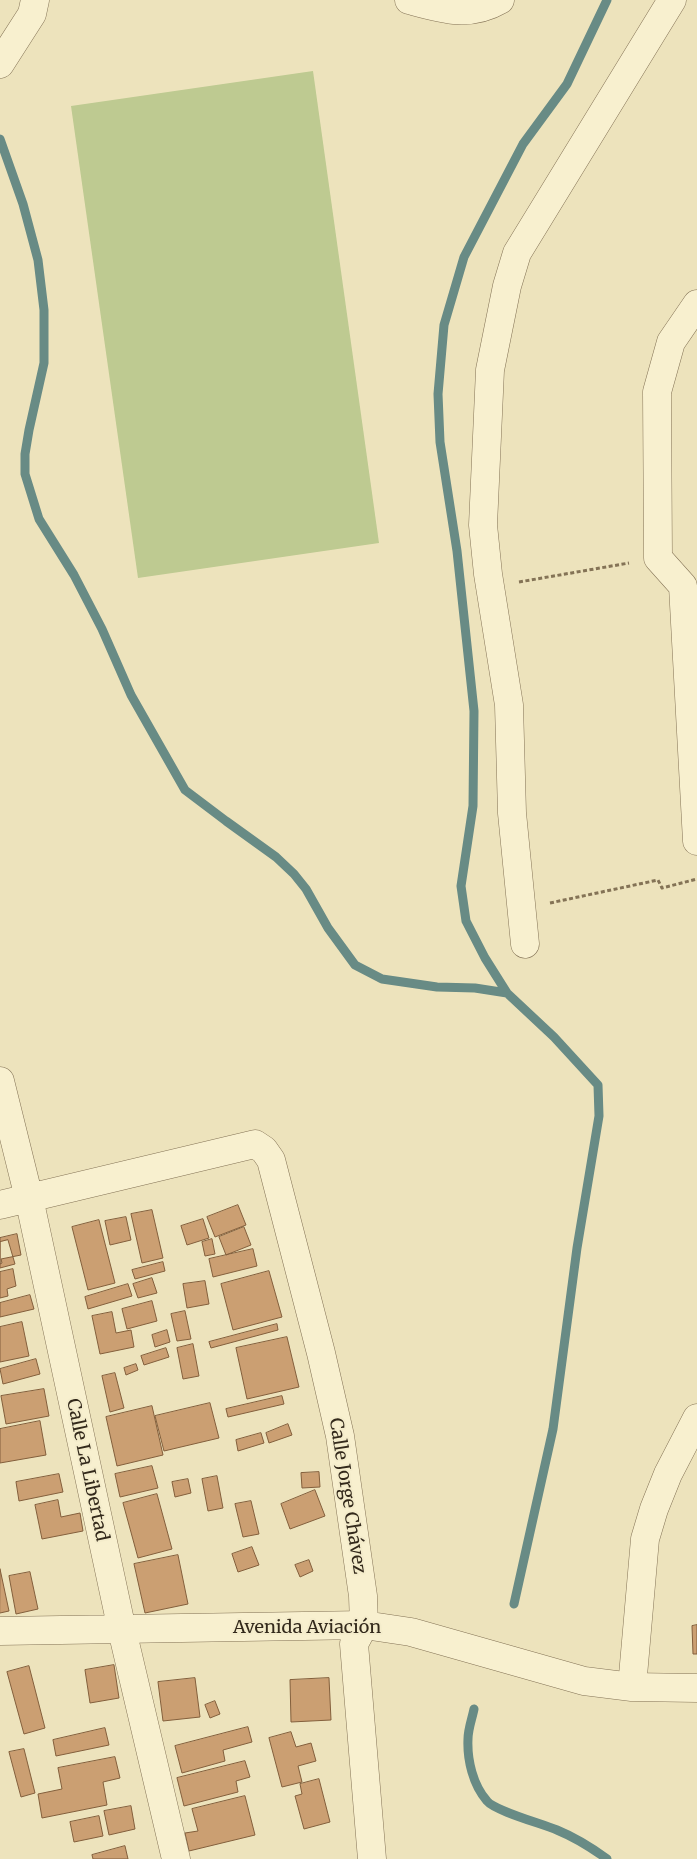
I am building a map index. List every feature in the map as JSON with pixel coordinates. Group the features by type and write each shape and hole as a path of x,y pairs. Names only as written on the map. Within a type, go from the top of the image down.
{"street":[{"path":"7,53 32,14 35,0"},
{"path":"409,0 442,9 468,12 491,5 500,0"},
{"path":"524,944 512,813 509,705 483,532 490,370 506,286 517,253 672,0"},
{"path":"697,304 684,341 657,392 658,558 690,585 697,841"},
{"name":"Calle La Libertad","path":"0,1081 29,1198 122,1630 176,1859"},
{"name":"Calle Jorge Chávez","path":"29,1198 255,1144 264,1150 271,1160 322,1353 340,1436 363,1596 364,1625 354,1644 372,1859"},
{"path":"0,1205 29,1198"},
{"path":"632,1687 645,1539 654,1509 668,1474 697,1418"},
{"name":"Avenida Aviación","path":"0,1631 364,1625 411,1632 584,1681 632,1687 697,1688"}],"path":[{"path":"518,583 658,558"},
{"path":"518,871 545,904 658,880 662,888 697,879"}],"green space":[{"path":"313,71 379,543 138,578 71,106"}],"building":[{"path":"238,1205 246,1225 215,1237 207,1217"},
{"path":"152,1210 163,1258 142,1263 131,1214"},
{"path":"126,1217 131,1240 110,1245 105,1221"},
{"path":"203,1219 209,1238 187,1245 181,1226"},
{"path":"99,1220 115,1283 88,1290 72,1227"},
{"path":"244,1227 251,1245 226,1255 219,1237"},
{"path":"17,1234 21,1255 1,1259 2,1263 0,1264 0,1238"},
{"path":"212,1239 215,1254 205,1256 202,1242"},
{"path":"8,1240 15,1264 0,1268 0,1242"},
{"path":"253,1249 257,1266 213,1277 209,1259"},
{"path":"163,1262 165,1271 135,1279 132,1270"},
{"path":"13,1269 16,1286 7,1289 8,1296 0,1298 0,1272"},
{"path":"269,1271 282,1317 233,1330 221,1284"},
{"path":"152,1278 157,1293 138,1298 133,1284"},
{"path":"205,1281 209,1304 187,1308 183,1284"},
{"path":"128,1284 132,1296 88,1309 85,1297"},
{"path":"30,1295 34,1309 0,1317 0,1303"},
{"path":"152,1301 157,1321 127,1329 122,1309"},
{"path":"185,1311 191,1339 177,1341 171,1314"},
{"path":"112,1312 116,1333 131,1330 134,1347 100,1354 92,1316"},
{"path":"22,1322 29,1356 0,1362 0,1327"},
{"path":"277,1324 278,1330 211,1348 209,1342"},
{"path":"167,1330 170,1342 155,1347 152,1335"},
{"path":"287,1337 299,1387 247,1399 236,1348"},
{"path":"193,1344 199,1376 183,1379 177,1348"},
{"path":"166,1348 169,1357 144,1365 141,1356"},
{"path":"36,1359 40,1374 3,1384 0,1369"},
{"path":"136,1364 138,1370 126,1375 124,1368"},
{"path":"115,1373 124,1408 110,1412 102,1376"},
{"path":"44,1389 49,1416 6,1424 1,1396"},
{"path":"282,1396 284,1404 228,1417 226,1409"},
{"path":"210,1403 219,1438 164,1451 155,1416"},
{"path":"152,1406 163,1455 117,1466 106,1417"},
{"path":"40,1421 46,1455 0,1463 0,1429"},
{"path":"288,1424 292,1435 269,1443 266,1433"},
{"path":"261,1433 264,1443 238,1451 236,1440"},
{"path":"152,1466 158,1488 120,1497 115,1474"},
{"path":"319,1472 320,1487 302,1488 301,1473"},
{"path":"59,1474 63,1492 19,1501 16,1482"},
{"path":"217,1476 223,1508 208,1511 202,1479"},
{"path":"188,1479 191,1493 175,1497 172,1482"},
{"path":"315,1490 325,1516 290,1529 281,1504"},
{"path":"157,1494 172,1549 138,1558 123,1503"},
{"path":"58,1500 61,1517 80,1513 83,1531 42,1539 35,1505"},
{"path":"251,1501 259,1534 243,1537 235,1504"},
{"path":"252,1547 259,1565 238,1572 232,1554"},
{"path":"178,1555 188,1604 145,1613 134,1564"},
{"path":"309,1560 313,1571 300,1577 295,1565"},
{"path":"0,1569 9,1611 0,1613"},
{"path":"30,1572 38,1609 16,1614 9,1576"},
{"path":"697,1625 697,1654 693,1654 692,1626"},
{"path":"114,1665 119,1698 90,1703 85,1670"},
{"path":"29,1666 45,1728 24,1734 7,1672"},
{"path":"195,1678 200,1717 163,1721 158,1682"},
{"path":"329,1678 331,1720 291,1722 290,1680"},
{"path":"215,1701 220,1714 210,1718 205,1705"},
{"path":"248,1727 252,1742 223,1750 225,1761 182,1773 175,1746"},
{"path":"105,1728 109,1745 56,1756 53,1740"},
{"path":"291,1732 296,1747 311,1743 316,1761 298,1766 302,1782 282,1787 269,1738"},
{"path":"24,1749 35,1793 21,1797 9,1752"},
{"path":"115,1757 120,1778 103,1782 107,1805 42,1818 38,1794 62,1789 58,1768"},
{"path":"245,1761 250,1777 236,1781 238,1792 184,1806 177,1778"},
{"path":"319,1779 330,1822 304,1829 295,1796 302,1794 300,1784"},
{"path":"245,1796 255,1835 189,1851 185,1833 198,1831 192,1809"},
{"path":"131,1806 135,1829 109,1835 104,1811"},
{"path":"99,1816 103,1836 74,1842 70,1822"},
{"path":"125,1846 128,1859 93,1859 92,1855"}],"waterway":[{"path":"514,1604 553,1429 577,1248 599,1116 598,1085 554,1037 507,993 485,958 466,921 461,886 473,806 474,711 457,551 440,442 438,394 444,325 464,257 523,144 567,84 607,0"},
{"path":"0,139 23,204 38,260 44,310 44,363 29,430 25,454 25,474 39,519 74,575 102,629 131,695 185,790 276,857 294,874 306,889 328,928 355,965 382,979 437,987 475,988 507,993"},
{"path":"474,1709 468,1735 469,1755 472,1772 478,1788 487,1801 499,1809 563,1833 583,1843 607,1859"}]}
